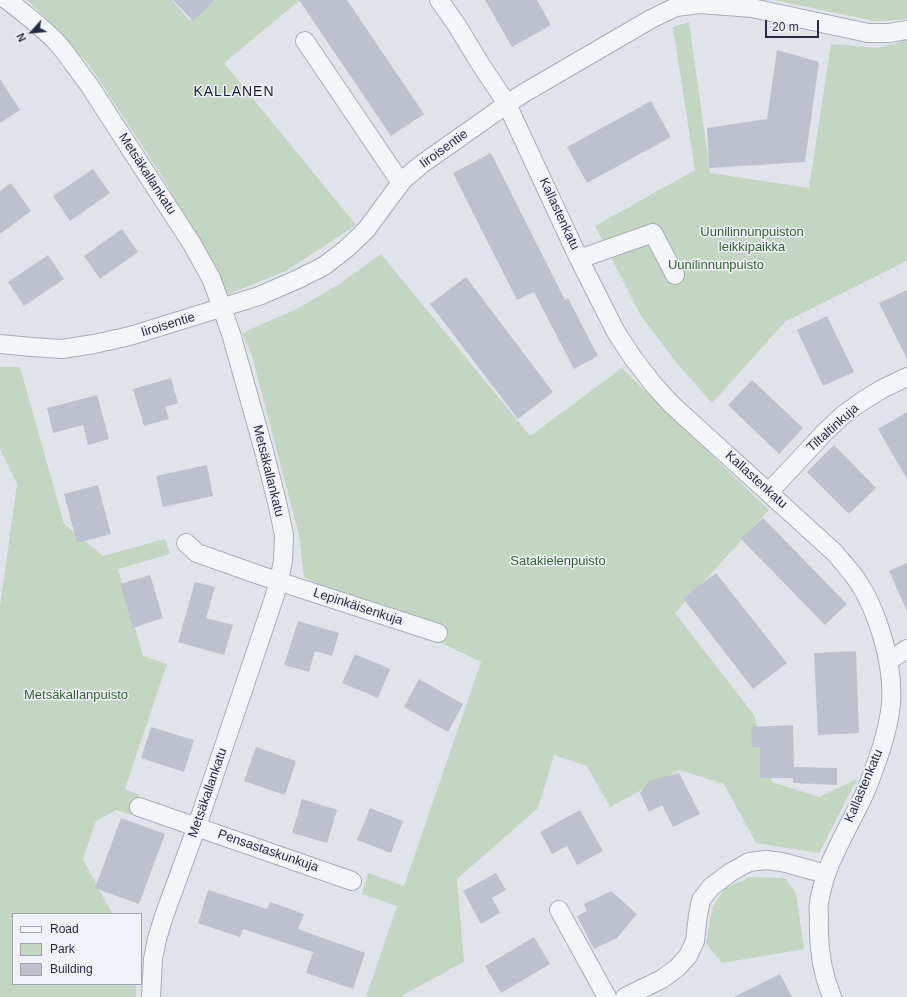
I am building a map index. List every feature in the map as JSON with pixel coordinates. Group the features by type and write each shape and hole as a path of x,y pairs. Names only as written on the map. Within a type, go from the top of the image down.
{"street":[{"name":"Metsäkallankatu","path":"7,0 37,24 58,44 74,64 192,244 211,278 232,337 258,428 284,535 283,561 279,581 197,826 157,939 151,997"},
{"name":"Kallastenkatu","path":"439,0 507,104 616,332 633,358 671,404 835,553 852,572 872,607 880,628 888,661 891,685 891,705 879,755 866,790 834,854 826,874 819,903 818,934 822,964 832,997"},
{"name":"Iiroisentie","path":"0,344 62,349 94,344 130,336 222,308 259,296 296,280 324,266 346,249 366,230 401,183 422,164 507,104 651,19 676,7 700,2 752,8 868,33 889,33 907,30"},
{"path":"305,40 401,183"},
{"path":"580,259 653,233 675,275"},
{"name":"Tiltaltinkuja","path":"769,492 843,415 882,389 907,377"},
{"name":"Lepinkäisenkuja","path":"186,543 197,553 262,576 438,633"},
{"path":"888,661 907,649"},
{"name":"Pensastaskunkuja","path":"139,807 352,881"},
{"path":"626,997 662,979 677,968 688,956 695,941 698,915 702,900 711,888 731,872 749,862 766,860 782,862 826,874"},
{"path":"559,910 607,997"}],"green space":[{"path":"27,0 172,0 190,21 216,0 300,0 224,63 356,225 286,271 226,295 218,276 160,173 90,66 44,16"},
{"path":"774,0 907,0 907,18 903,20 875,21"},
{"name":"Uunilinnunpuisto","path":"689,22 710,173 809,188 831,44 878,48 907,40 907,261 785,322 712,403 676,362 641,316 595,226 695,170 673,27"},
{"name":"Satakielenpuisto","path":"381,254 530,436 622,368 769,510 675,613 754,715 772,782 819,797 857,779 819,853 756,843 724,784 679,770 610,807 587,766 554,755 538,808 457,879 464,962 403,995 404,997 366,997 397,906 362,894 368,873 404,886 481,662 304,577 299,535 252,356 242,333 297,309 338,285"},
{"name":"Metsäkallanpuisto","path":"0,367 20,367 64,524 103,556 165,539 170,554 118,569 143,656 167,664 125,789 139,795 132,815 116,810 96,821 83,859 111,913 12,913 12,985 136,985 136,997 0,997 0,606 17,484 0,449"},
{"path":"750,877 785,878 796,893 804,949 722,963 706,943 712,909 724,889"}],"building":[{"path":"173,0 215,0 193,21"},
{"path":"299,0 347,0 424,114 391,136"},
{"path":"485,0 537,0 551,25 512,47"},
{"path":"777,50 819,62 805,162 709,168 707,128 767,119"},
{"path":"0,79 20,110 0,123"},
{"path":"651,101 671,137 587,183 567,147"},
{"path":"491,153 565,300 568,298 598,356 574,369 534,292 517,300 453,173"},
{"path":"93,169 110,193 70,221 53,196"},
{"path":"11,183 31,211 0,234 0,191"},
{"path":"122,229 138,252 100,279 84,256"},
{"path":"48,255 64,279 24,306 8,282"},
{"path":"466,277 553,392 518,419 430,304"},
{"path":"907,290 907,359 879,303"},
{"path":"827,316 854,372 823,386 797,330"},
{"path":"171,378 178,403 165,407 169,419 144,426 133,389"},
{"path":"752,380 803,428 779,454 728,405"},
{"path":"97,395 109,439 88,445 83,425 53,433 47,408"},
{"path":"907,412 907,479 878,429"},
{"path":"834,445 876,488 849,514 807,472"},
{"path":"207,465 213,496 163,507 156,476"},
{"path":"98,485 111,534 77,543 64,494"},
{"path":"763,518 847,604 825,625 741,539"},
{"path":"907,563 907,611 889,571"},
{"path":"716,573 787,663 753,689 683,598"},
{"path":"150,575 163,618 133,628 120,584"},
{"path":"195,582 215,587 206,618 233,625 224,655 178,642"},
{"path":"298,621 339,633 332,656 315,651 309,672 284,665"},
{"path":"856,651 859,733 818,735 814,653"},
{"path":"355,654 390,669 378,698 342,683"},
{"path":"419,679 463,704 448,732 404,707"},
{"path":"793,725 794,767 837,768 837,785 793,783 793,778 760,778 760,747 752,747 751,727"},
{"path":"151,727 194,740 184,772 141,758"},
{"path":"256,747 296,761 285,795 244,781"},
{"path":"679,773 700,814 673,827 662,805 649,812 640,793 650,780"},
{"path":"302,799 337,810 327,843 292,833"},
{"path":"370,808 403,821 391,853 357,840"},
{"path":"580,810 603,851 577,865 567,846 552,854 540,832"},
{"path":"121,818 165,834 139,904 95,888"},
{"path":"496,873 506,890 492,898 500,913 481,924 463,891"},
{"path":"208,890 267,909 270,902 304,914 298,929 365,953 353,989 306,973 313,952 243,929 240,937 198,923"},
{"path":"611,891 637,914 617,938 594,949 577,916 587,911 584,904"},
{"path":"534,937 550,964 501,993 485,966"},
{"path":"780,974 792,997 734,997"}],"district":[{"name":"KALLANEN","path":"234,92"}],"park label":[{"name":"Uunilinnunpuiston leikkipaikka","path":"752,240"}]}
